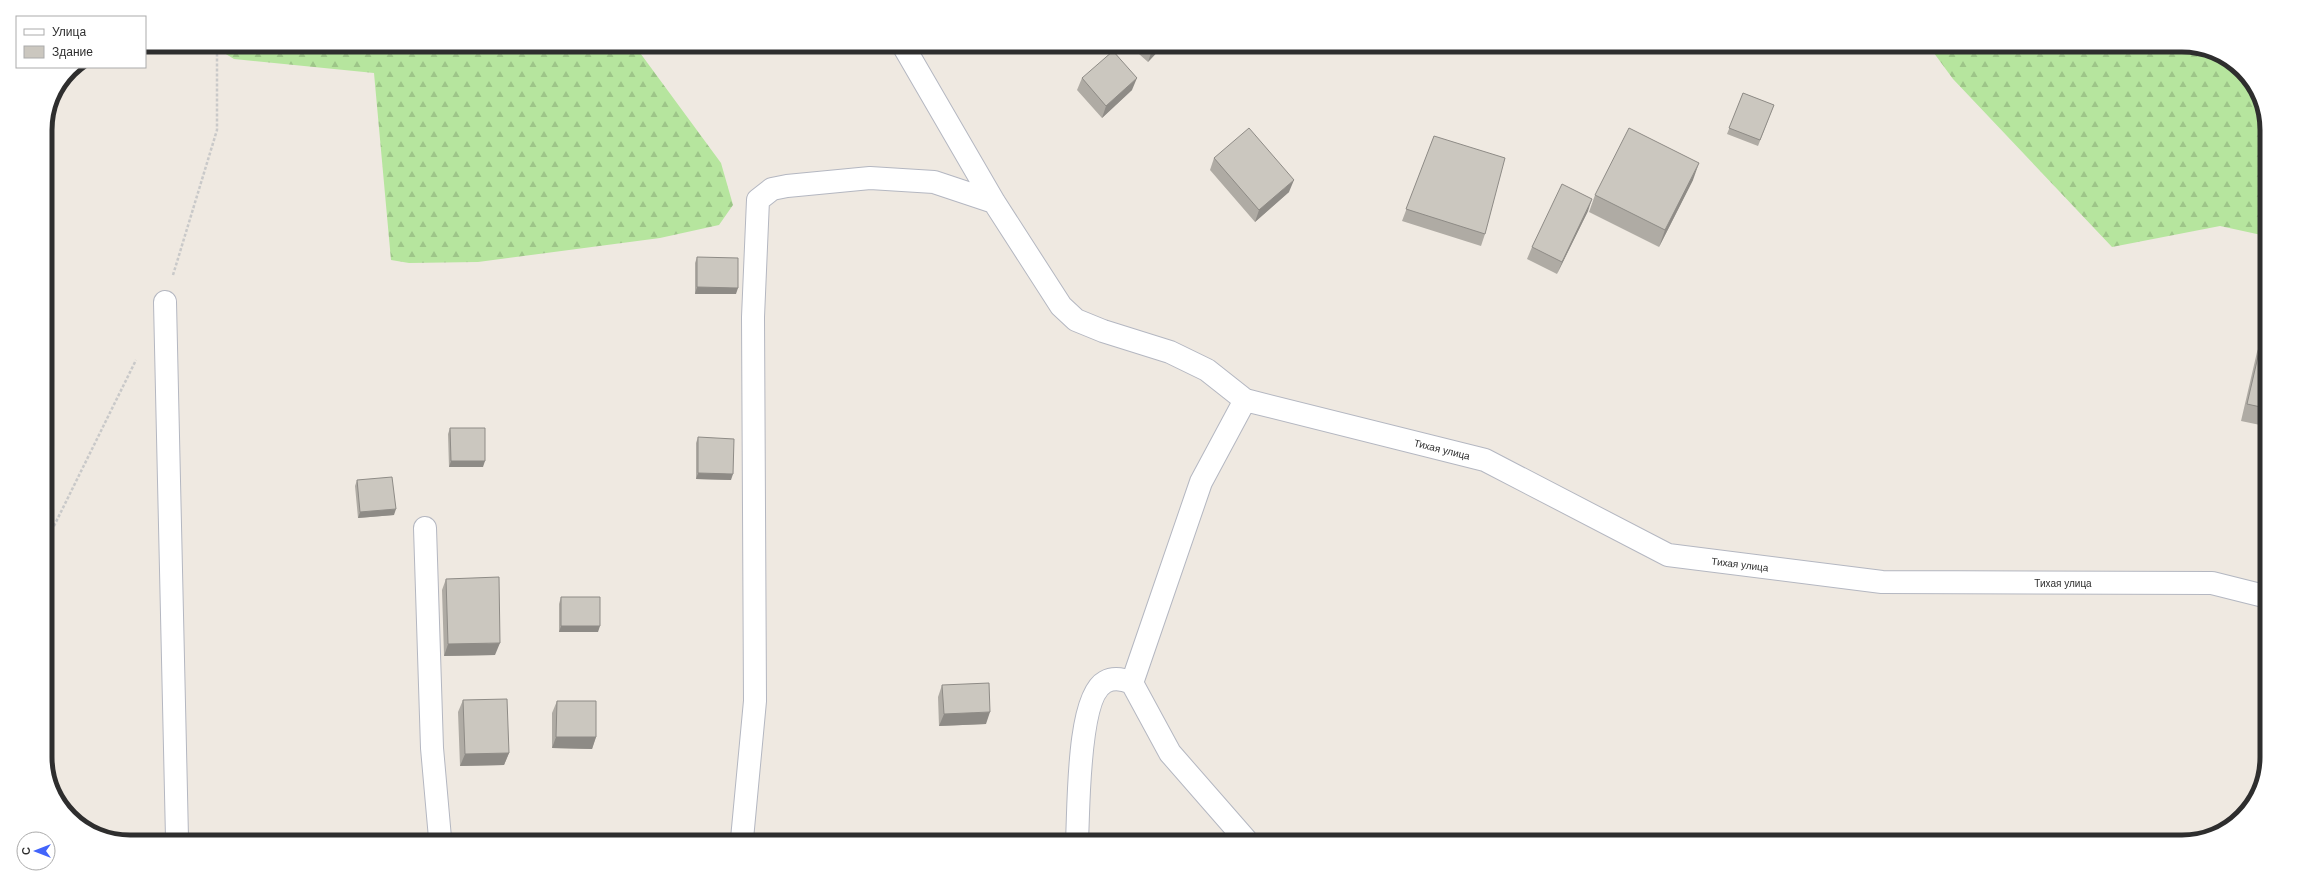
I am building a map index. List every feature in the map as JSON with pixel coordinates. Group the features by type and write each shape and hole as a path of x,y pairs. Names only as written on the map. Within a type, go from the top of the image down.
{"street":[{"path":"907,52 994,202 1062,306 1076,320 1182,358 1207,370 1246,400 1201,482 1132,683"},
{"path":"742,835 755,700 753,317 758,200 772,189 787,186 870,178 934,182 994,202"},
{"path":"165,302 177,835"},
{"name":"Тихая улица","path":"1246,400 1485,460 1668,555 1882,582 2212,583 2260,595"},
{"path":"425,528 432,748 440,835"},
{"path":"1077,835 1081,750 1089,708 1097,690 1104,682 1123,679 1132,683 1170,752 1242,835"}],"green space":[{"path":"222,52 639,52 721,163 733,205 719,225 660,238 478,262 409,263 391,260 374,73 234,59"},
{"path":"1933,52 2182,52 2207,56 2216,60 2237,75 2250,91 2256,105 2260,125 2260,235 2220,226 2112,247 1953,79"}],"building":[{"path":"1112,52 1114,52 1137,78 1106,106 1082,78"},
{"path":"1743,93 1774,105 1760,140 1729,128"},
{"path":"1249,128 1294,180 1259,210 1214,158"},
{"path":"1629,128 1699,163 1665,230 1595,195"},
{"path":"1434,136 1505,158 1485,234 1406,209"},
{"path":"1562,184 1592,199 1562,262 1532,247"},
{"path":"697,257 738,258 738,288 697,287"},
{"path":"2260,348 2260,407 2247,404"},
{"path":"450,428 485,428 485,461 451,461"},
{"path":"698,437 734,439 733,474 698,473"},
{"path":"392,477 396,509 360,512 357,480"},
{"path":"499,577 500,643 448,644 446,579"},
{"path":"561,597 600,597 600,626 561,626"},
{"path":"989,683 990,712 944,714 942,685"},
{"path":"507,699 509,753 465,754 463,700"},
{"path":"557,701 596,701 596,737 556,737"}]}
